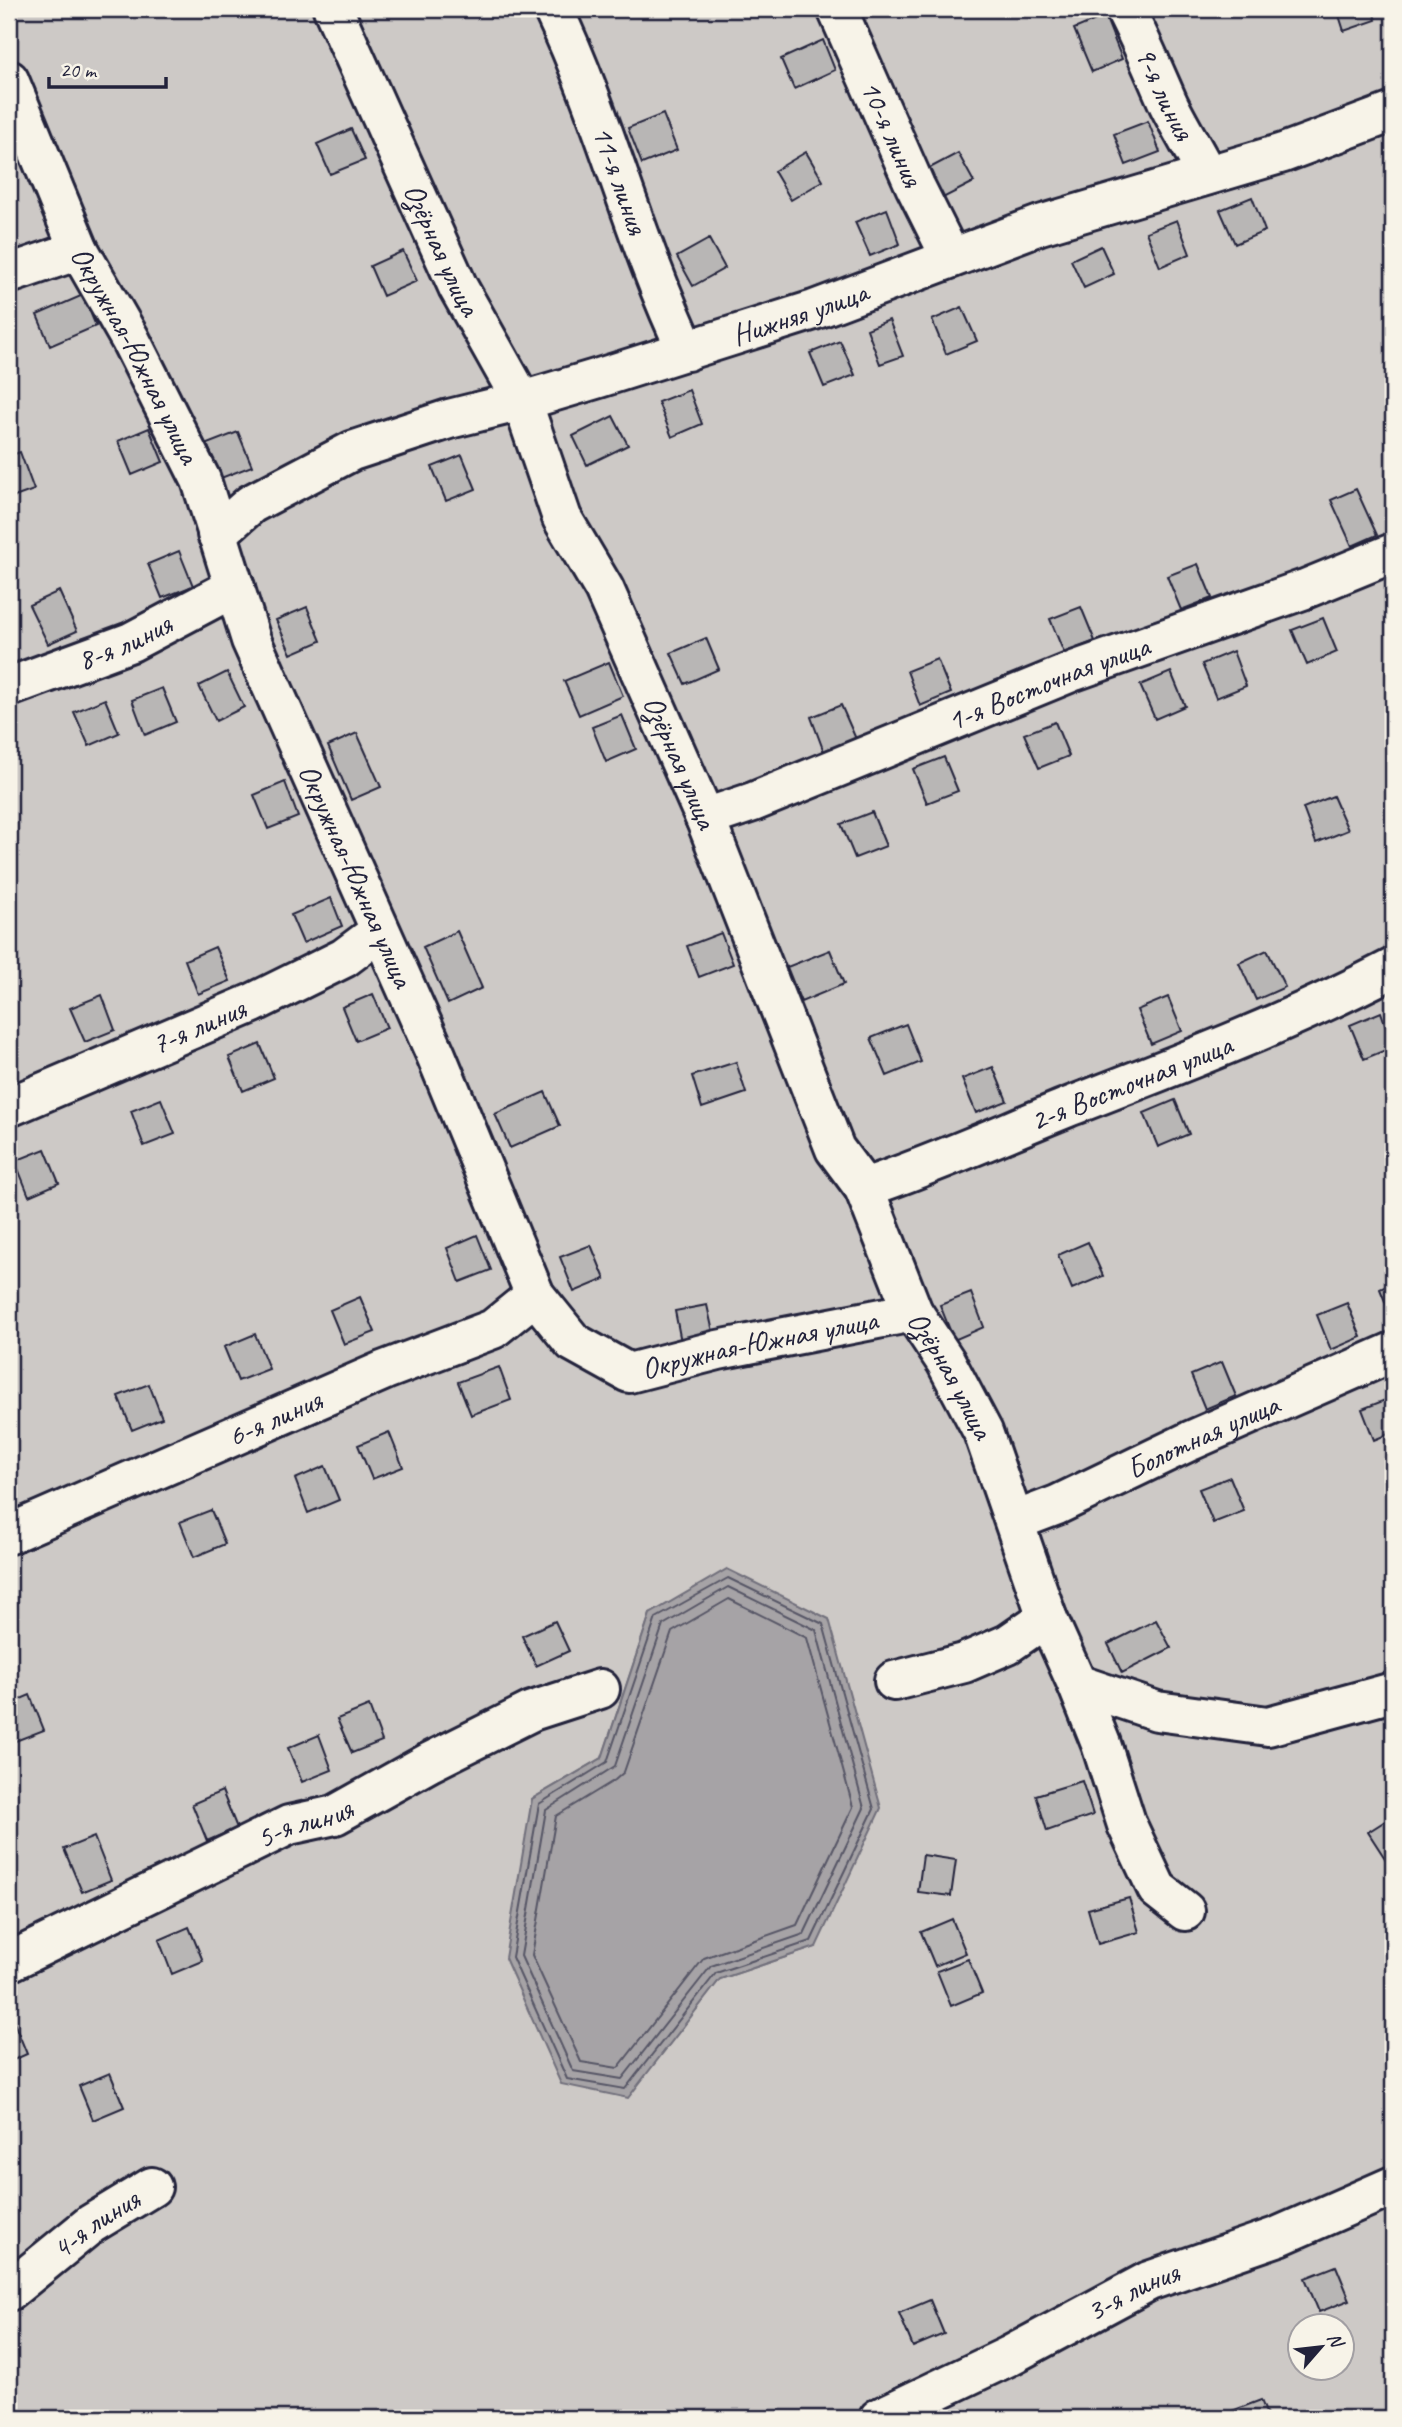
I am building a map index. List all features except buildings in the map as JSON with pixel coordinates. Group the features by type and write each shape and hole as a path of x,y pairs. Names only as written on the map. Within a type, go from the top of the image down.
{"street":[{"name":"Озёрная улица","path":"333,9 457,287 522,401 562,518 604,589 705,818 835,1149 864,1188 913,1312 946,1362 983,1432 1047,1617 1101,1744 1127,1825 1157,1889 1185,1911"},
{"name":"11-я линия","path":"553,9 596,108 649,261 687,351"},
{"name":"10-я линия","path":"837,9 915,186 951,258"},
{"name":"9-я линия","path":"1125,9 1148,53 1170,106 1207,176"},
{"name":"Окружная-Южная улица","path":"9,80 79,250 130,339 201,480 251,640 436,1055 535,1296 573,1342 629,1373 718,1350 913,1312"},
{"name":"Нижняя улица","path":"217,534 251,504 352,451 449,419 522,401 814,310 1040,225 1283,153 1393,112"},
{"path":"9,274 79,250"},
{"name":"1-я Восточная улица","path":"705,818 753,802 1073,671 1305,589 1393,553"},
{"name":"8-я линия","path":"9,687 131,642 235,587"},
{"name":"7-я линия","path":"9,1107 253,1003 344,958 380,931"},
{"name":"2-я Восточная улица","path":"864,1188 923,1168 1244,1039 1348,992 1393,968"},
{"name":"6-я линия","path":"9,1534 385,1370 493,1329 535,1296"},
{"name":"Болотная улица","path":"1015,1521 1057,1505 1189,1441 1393,1352"},
{"path":"894,1681 975,1658 1008,1644 1047,1617"},
{"path":"1077,1684 1157,1711 1268,1726 1393,1692"},
{"name":"5-я линия","path":"9,1962 289,1825 335,1815 430,1762 532,1711 600,1689"},
{"name":"3-я линия","path":"879,2418 1009,2356 1149,2281 1279,2236 1393,2186"},
{"name":"4-я линия","path":"9,2291 91,2224 152,2187"}],"shaded area":[{"path":"9,9 1393,9 1393,2418 9,2418","holes":["650,1614 816,1947 720,1979 628,2097 532,1799 602,1758"]}],"water":[{"path":"727,1569 829,1619 881,1808 816,1947 720,1979 628,2098 561,2084 505,1958 532,1799 602,1758 650,1614"}]}
